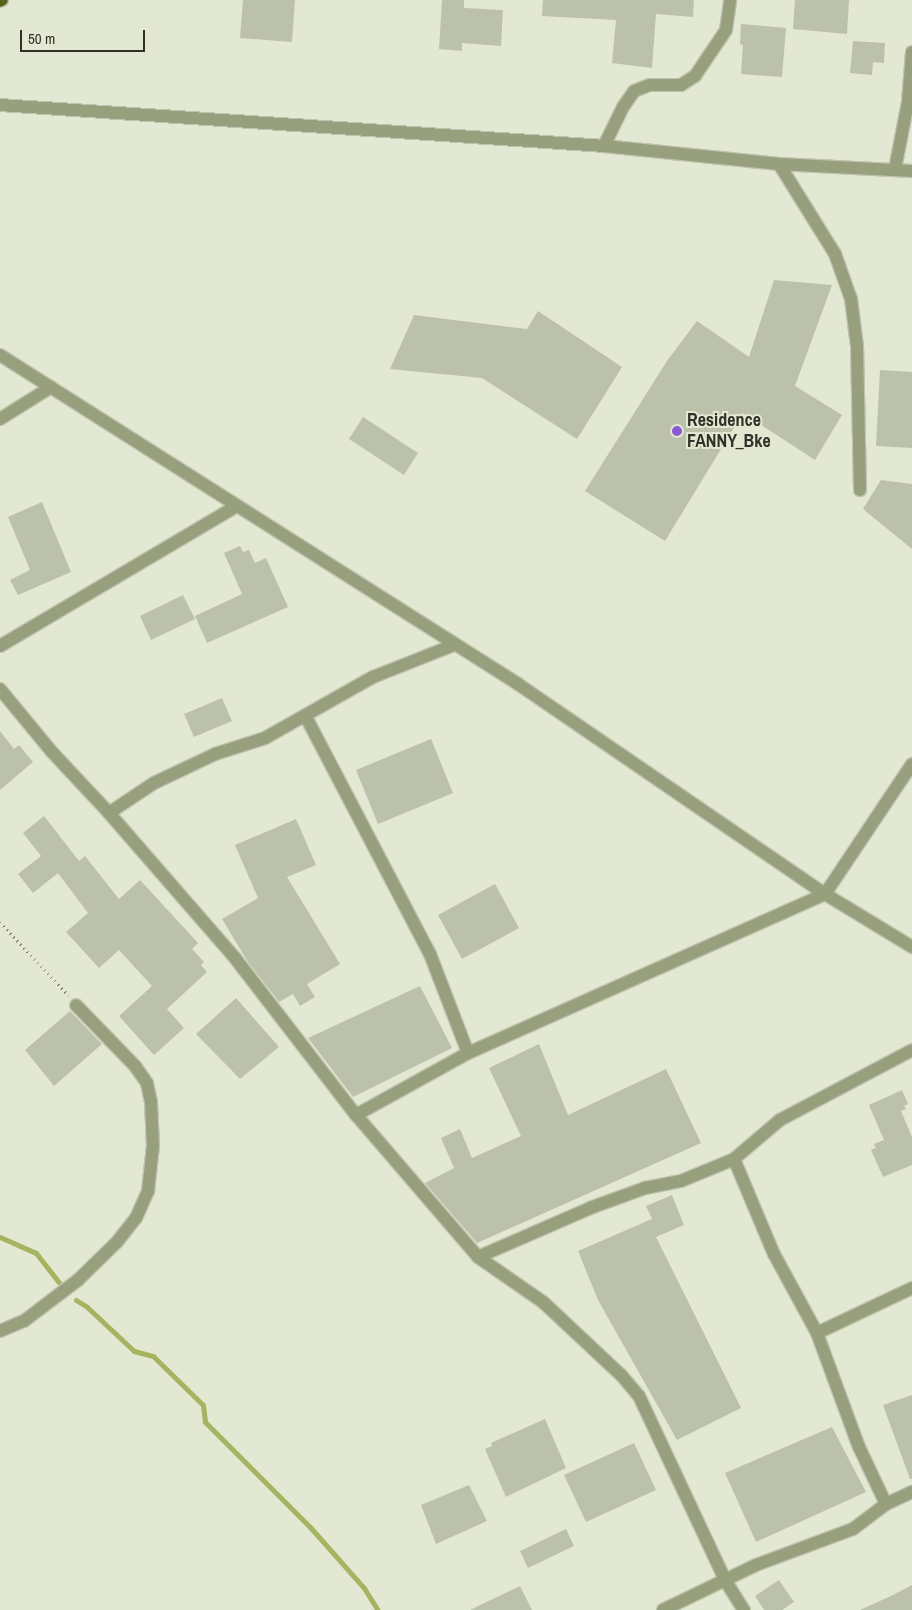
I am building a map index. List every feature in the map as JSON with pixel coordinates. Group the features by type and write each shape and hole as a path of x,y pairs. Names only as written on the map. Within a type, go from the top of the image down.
{"street":[{"path":"604,146 623,107 634,91 650,84 681,85 695,76 726,30 730,0"},
{"path":"895,169 908,102 912,52"},
{"path":"0,105 604,146 779,164 912,171"},
{"path":"779,164 835,254 851,299 857,346 860,490"},
{"path":"0,355 518,684 825,894 912,947"},
{"path":"0,419 51,387"},
{"path":"0,646 237,506"},
{"path":"109,813 154,783 215,754 265,738 306,717 373,677 454,645"},
{"path":"0,689 52,752 109,813 235,958 356,1115 478,1257 543,1302 622,1376 639,1396 725,1580 744,1610"},
{"path":"306,717 430,954 468,1053"},
{"path":"356,1115 468,1053 825,894 912,764"},
{"path":"0,1331 24,1321 78,1280 117,1242 136,1218 148,1191 153,1146 151,1102 147,1082 136,1067 76,1005"},
{"path":"478,1257 590,1208 646,1188 681,1181 734,1159 780,1120 912,1050"},
{"path":"734,1159 774,1254 817,1332 859,1447 886,1504"},
{"path":"817,1332 912,1288"},
{"path":"663,1610 756,1565 853,1529 886,1504 912,1492"}],"path":[{"path":"0,922 76,1005"}],"building":[{"path":"243,0 295,0 292,42 240,38"},
{"path":"442,0 464,0 464,8 503,10 501,46 462,43 462,51 439,49"},
{"path":"543,0 694,0 693,17 656,14 652,68 612,63 616,20 542,16"},
{"path":"795,0 849,0 847,34 793,29"},
{"path":"741,24 786,28 782,77 741,74 743,45 740,44"},
{"path":"853,41 885,43 884,63 873,62 872,75 850,73"},
{"path":"774,280 832,285 795,386 842,415 815,460 743,413 665,541 585,491 667,361 697,321 749,357"},
{"path":"538,311 622,367 577,439 482,378 390,369 414,315 527,329"},
{"path":"880,370 912,372 912,448 876,446"},
{"path":"363,417 418,453 404,475 349,439"},
{"path":"881,480 912,484 912,549 863,509"},
{"path":"42,502 71,572 18,595 10,580 30,570 8,517"},
{"path":"240,546 243,552 249,550 255,563 266,558 288,607 207,643 195,616 242,594 224,553"},
{"path":"183,595 195,619 151,640 140,616"},
{"path":"222,698 232,721 194,737 184,714"},
{"path":"0,731 14,749 19,745 33,762 0,790"},
{"path":"431,739 453,793 378,824 356,770"},
{"path":"44,816 79,861 85,856 119,899 140,880 198,943 192,949 204,962 201,965 207,972 167,1009 184,1028 154,1055 119,1016 152,986 119,950 99,968 66,932 88,913 58,873 33,893 18,874 41,856 23,833"},
{"path":"296,819 316,865 287,877 340,964 307,984 315,997 300,1006 293,994 279,1002 248,962 222,919 258,898 235,845"},
{"path":"495,884 519,928 462,959 438,915"},
{"path":"420,986 452,1048 353,1097 308,1038"},
{"path":"236,998 279,1047 240,1079 196,1034"},
{"path":"70,1011 102,1044 54,1086 25,1050"},
{"path":"539,1044 568,1115 666,1069 701,1143 477,1243 425,1183 454,1168 441,1138 460,1129 472,1158 521,1136 489,1068"},
{"path":"902,1090 908,1104 904,1106 906,1109 901,1111 912,1137 912,1165 883,1177 871,1150 876,1148 874,1144 884,1140 869,1105"},
{"path":"672,1195 684,1225 656,1237 741,1408 677,1440 598,1300 578,1251 652,1219 646,1206"},
{"path":"912,1395 912,1479 910,1479 883,1405"},
{"path":"545,1419 566,1468 506,1497 485,1449 492,1446 491,1443"},
{"path":"832,1427 866,1492 756,1542 725,1473"},
{"path":"634,1443 656,1490 586,1522 564,1475"},
{"path":"469,1485 487,1521 436,1544 421,1505"},
{"path":"566,1529 574,1546 528,1568 520,1551"},
{"path":"779,1580 794,1602 782,1610 764,1610 755,1596"},
{"path":"912,1585 912,1610 860,1610 893,1595"},
{"path":"520,1586 532,1610 470,1610"}],"waterway":[{"path":"0,1237 36,1253 60,1284"},
{"path":"76,1300 87,1307 134,1351 153,1356 203,1405 205,1422 310,1527 364,1588 378,1610"}],"place":[{"name":"Residence FANNY_Bke","path":"677,431"}]}
